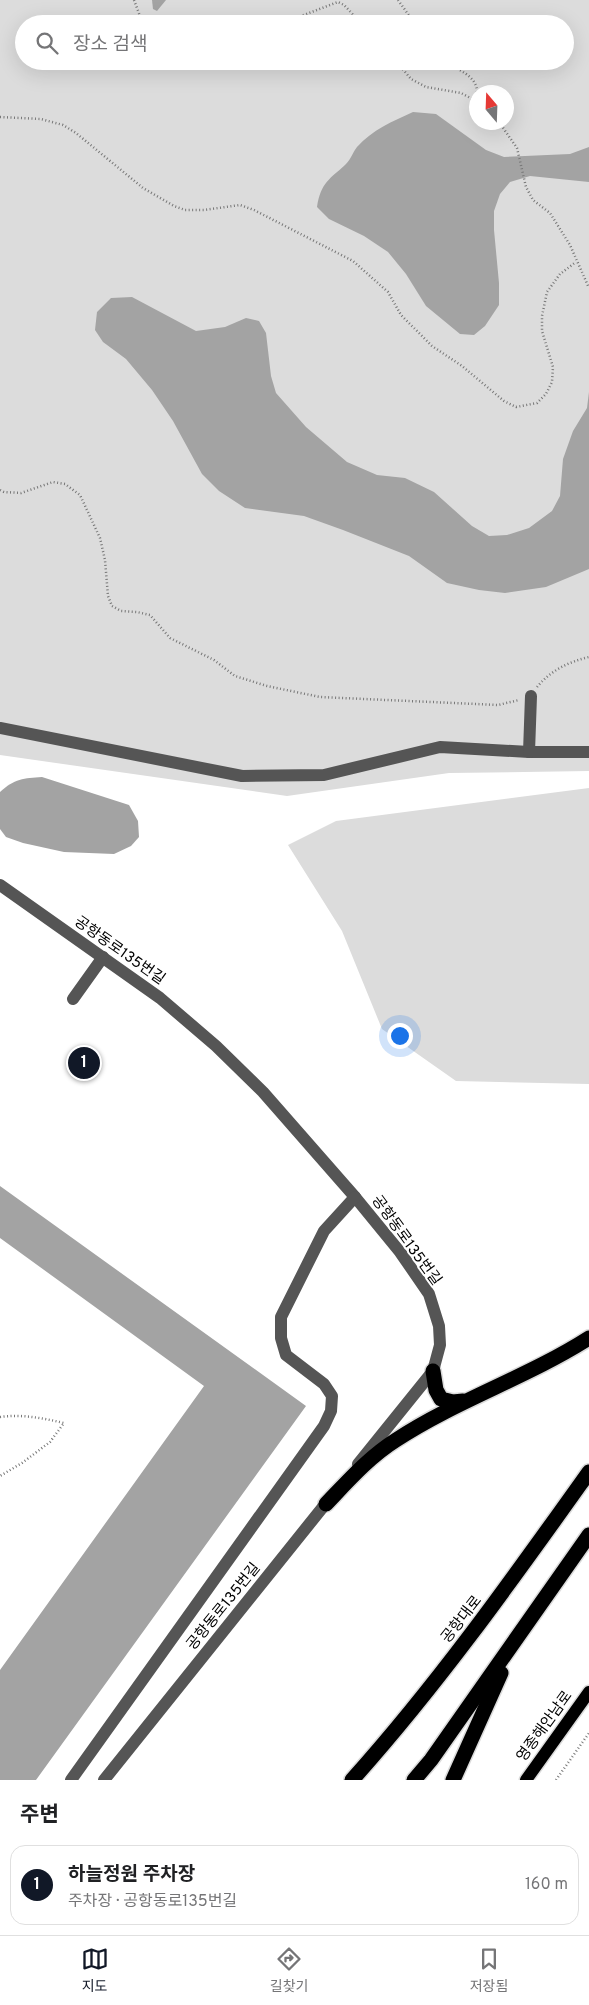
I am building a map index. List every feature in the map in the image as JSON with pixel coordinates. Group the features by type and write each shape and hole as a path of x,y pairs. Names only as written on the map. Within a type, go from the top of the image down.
{"highway":[{"path":"326,1504 364,1466 395,1440 433,1418 538,1367 589,1338"},
{"path":"434,1371 436,1390 441,1399 454,1402 472,1399"},
{"name":"공항대로","path":"352,1780 410,1712 482,1622 589,1472"},
{"path":"414,1780 437,1752 589,1535"},
{"path":"453,1780 514,1642"}],"main road":[{"name":"영종해안남로","path":"526,1780 589,1692"}],"street":[{"path":"529,752 531,696"},
{"path":"0,728 242,776 324,775 440,748 529,752 589,752"},
{"name":"공항동로135번길","path":"0,886 160,998 216,1046 263,1092 355,1197 400,1252 429,1294 439,1326 440,1345 434,1371 104,1780"},
{"path":"73,999 102,957"},
{"path":"71,1780 324,1426 331,1412 332,1396 324,1384 286,1355 281,1338 281,1317 324,1230 355,1197"}],"path":[{"path":"134,0 140,15"},
{"path":"398,0 409,15"},
{"path":"304,15 338,2 344,5 353,15"},
{"path":"403,70 411,80 426,87 461,93 469,97"},
{"path":"460,70 470,76 476,82 476,85"},
{"path":"0,117 41,119 63,125 76,133 142,188 174,206 185,210 204,210 240,205 254,210 354,261 388,292 401,315 426,340 504,401 516,407 537,403 546,394 552,382 553,367 542,331 542,316 547,292 560,274 576,262"},
{"path":"505,130 517,148 526,186 533,200 550,214 570,245 589,288"},
{"path":"0,490 21,493 53,482 65,484 80,495 100,538 105,560 108,596 112,606 121,611 137,612 150,616 170,638 214,660 235,676 267,686 320,697 498,705 531,696 552,672 589,657"},
{"path":"0,1416 38,1417 64,1423 50,1442 22,1463 0,1476"},
{"path":"556,1780 589,1733"}],"shaded area":[{"path":"0,0 589,0 589,771 449,773 287,796 0,755"},
{"path":"152,0 166,0 157,11 153,9"},
{"path":"413,112 436,114 486,150 504,157 570,154 589,147 589,182 530,176 510,182 500,194 494,211 499,305 485,326 474,335 460,334 426,306 406,274 388,252 364,236 329,219 317,207 324,186 348,162 363,141 383,126"},
{"path":"132,297 196,331 225,327 246,318 259,321 266,333 271,376 276,393 306,427 347,462 377,475 405,478 434,492 472,526 489,536 507,535 529,528 552,511 560,496 563,459 573,431 587,408 589,392 589,569 546,587 505,593 479,590 447,583 409,556 304,516 245,508 219,491 202,474 173,421 152,390 126,359 103,342 95,330 97,312 111,298"},
{"path":"42,777 129,805 138,821 139,837 131,846 114,854 64,852 23,843 6,837 0,829 0,792 19,780"},
{"path":"589,788 589,1084 456,1081 382,1029 342,931 288,845 336,821"},
{"path":"0,1186 306,1406 36,1780 0,1780 0,1670 204,1386 0,1238"}],"place":[{"name":"하늘정원 주차장","path":"84,1063"}]}
